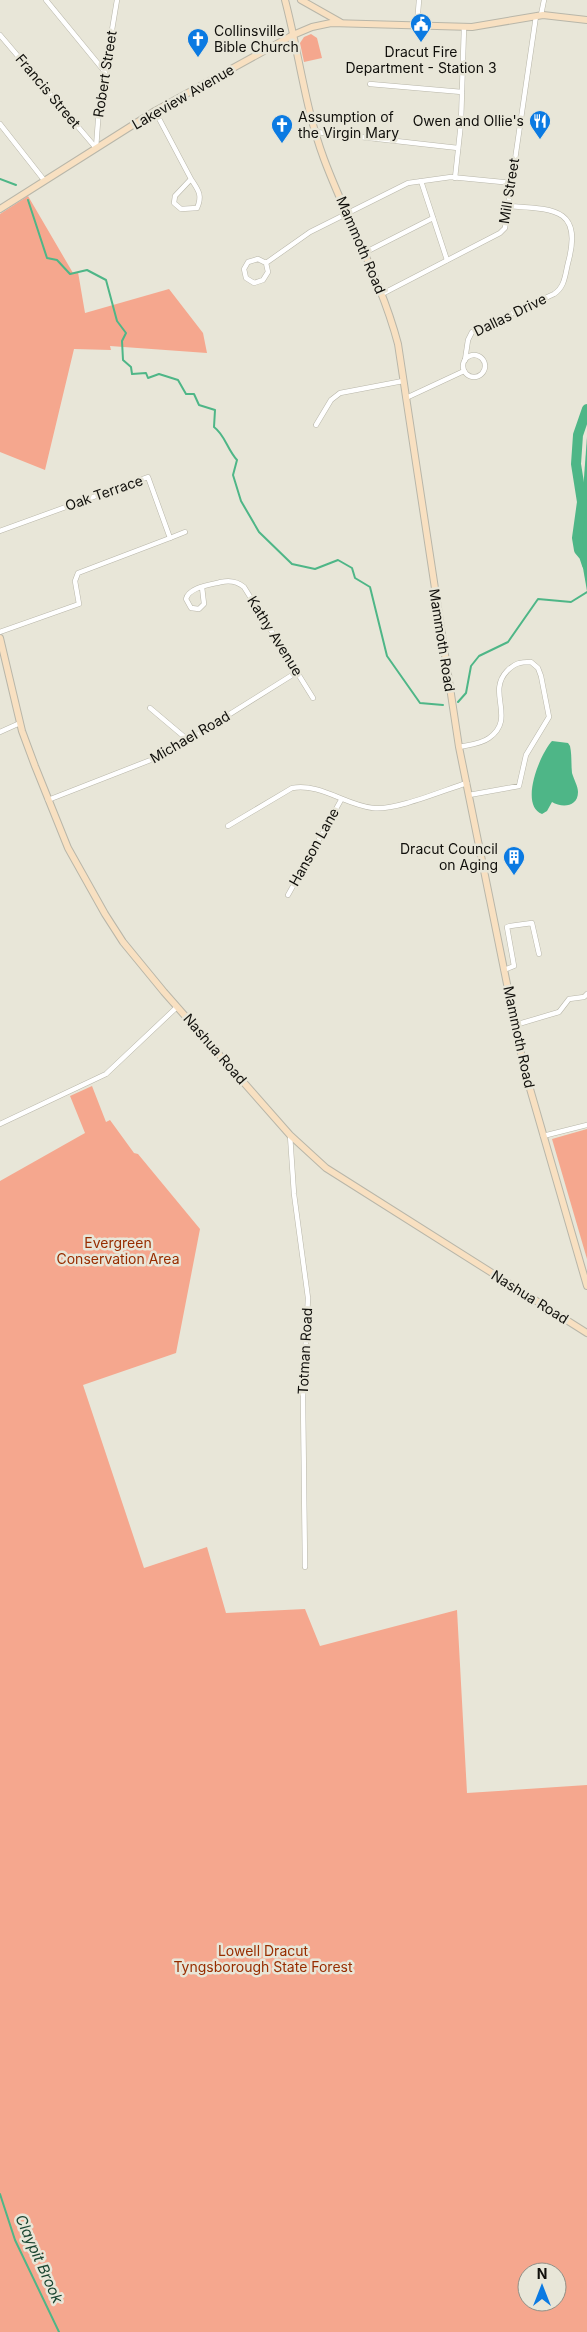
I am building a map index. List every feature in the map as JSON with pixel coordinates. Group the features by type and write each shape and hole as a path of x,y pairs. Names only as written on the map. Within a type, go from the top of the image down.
{"main road":[{"name":"Mammoth Road","path":"284,0 307,103 324,157 382,294 398,344 459,747 524,1068 587,1286"},
{"path":"301,0 341,23"},
{"name":"Lakeview Avenue","path":"0,209 155,111 293,35 316,25 341,23 464,27 539,16 587,20"},
{"name":"Nashua Road","path":"0,638 20,723 68,848 105,914 138,962 290,1135 326,1168 351,1186 587,1332"}],"street":[{"path":"46,0 105,72"},
{"name":"Robert Street","path":"96,148 105,72 117,0"},
{"path":"417,25 419,0"},
{"name":"Mill Street","path":"382,294 500,233 505,228 539,16 544,0"},
{"path":"455,178 462,92 464,27"},
{"name":"Francis Street","path":"0,35 96,148"},
{"path":"370,84 462,92"},
{"path":"155,111 200,194 197,208 180,210 174,203 174,196 191,179"},
{"path":"0,124 44,180"},
{"path":"316,132 458,148"},
{"path":"266,263 307,234 404,185 421,181 455,178 512,183"},
{"path":"421,181 447,260"},
{"name":"Dallas Drive","path":"464,371 468,340 472,332 508,317 557,292 561,288 565,275 573,239 571,227 567,221 559,214 549,210 509,206"},
{"path":"364,253 433,218"},
{"path":"258,259 266,263 268,272 263,280 257,283 248,279 244,271 248,262 258,259"},
{"name":"Dallas Drive","path":"464,371 469,376 477,376 485,368 484,362 479,356 472,355 465,360"},
{"name":"Dallas Drive","path":"406,398 423,392 464,371"},
{"path":"316,425 329,403 340,393 403,381"},
{"name":"Oak Terrace","path":"0,531 148,477 170,538"},
{"path":"0,632 79,604 74,581 78,573 185,532"},
{"name":"Kathy Avenue","path":"202,587 204,604 199,608 191,608 186,603 187,595 190,591 202,587 228,580 242,586 313,698"},
{"path":"459,747 488,739 499,728 503,717 498,685 500,679 508,670 517,662 531,662 538,668 549,717 526,755 519,786 469,795"},
{"name":"Michael Road","path":"48,800 160,756 297,672"},
{"path":"150,708 188,740"},
{"path":"0,732 20,723"},
{"path":"228,826 292,788 303,786 320,790 341,800 375,809 405,803 467,784"},
{"name":"Hanson Lane","path":"288,895 341,800"},
{"path":"504,970 514,966 508,927 510,926 532,923 539,954"},
{"path":"515,1025 559,1012 568,999 584,997 587,994"},
{"path":"0,1124 106,1074 177,1007"},
{"path":"543,1136 587,1125"},
{"name":"Totman Road","path":"290,1135 294,1194 308,1298 302,1398 305,1567"}],"green space":[{"path":"311,34 317,38 322,58 304,62 300,43 304,37"},
{"path":"28,196 73,273 78,272 85,313 169,289 203,333 207,353 110,346 111,350 74,349 45,470 0,452 0,214"},
{"name":"Lowell Dracut Tyngsborough State Forest","path":"92,1086 106,1122 110,1120 134,1153 138,1154 200,1229 176,1353 83,1385 144,1568 207,1547 226,1613 305,1609 320,1646 457,1610 467,1793 587,1785 587,2332 0,2332 0,1181 85,1133 70,1096"},
{"path":"587,1129 587,1259 552,1139"}],"shaded area":[{"path":"587,437 587,591 579,545"},
{"path":"552,741 568,743 570,746 572,773 578,792 575,801 569,805 560,805 552,802 547,811 542,814 535,809 532,801 532,790 537,767"}],"waterway":[{"path":"0,179 16,185"},
{"path":"28,200 47,258 57,260 70,274 87,270 106,280 117,321 126,333 122,341 123,360 131,367 132,374 146,373 148,378 159,374 178,380 186,394 194,394 199,405 215,410 214,427 221,434 237,460 233,475 241,501 259,532 292,564 315,569 338,560 352,568 355,578 370,587 387,656 420,703 443,705"},
{"path":"587,409 578,435 576,464 582,502 577,538 579,550 584,556 587,565"},
{"path":"458,702 466,693 471,666 479,656 508,642 538,599 571,602 587,592"},
{"name":"Claypit Brook","path":"0,2194 15,2240 59,2332"}],"place":[{"name":"Dracut Fire Department - Station 3","path":"421,43"},
{"name":"Collinsville Bible Church","path":"198,58"},
{"name":"Owen and Ollie's","path":"540,140"},
{"name":"Assumption of the Virgin Mary","path":"282,144"},
{"name":"Dracut Council on Aging","path":"514,876"}],"park label":[{"name":"Evergreen Conservation Area","path":"118,1252"}]}
